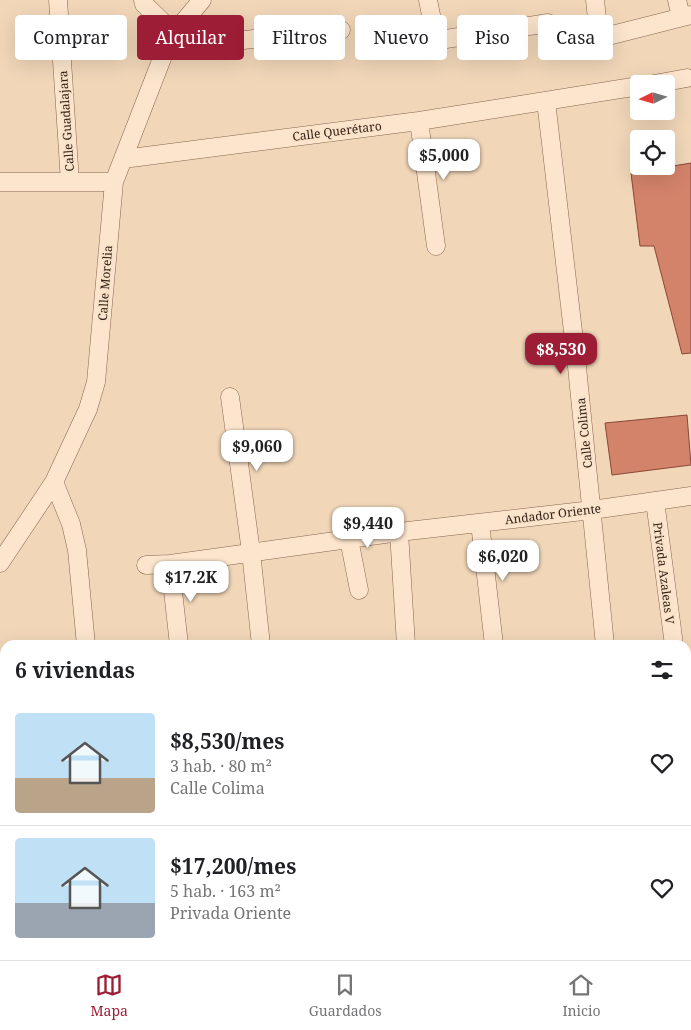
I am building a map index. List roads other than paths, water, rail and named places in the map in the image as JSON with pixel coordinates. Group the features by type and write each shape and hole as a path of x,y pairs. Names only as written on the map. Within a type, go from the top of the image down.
{"street":[{"name":"Calle Guadalajara","path":"58,0 70,182"},
{"path":"142,0 152,15"},
{"name":"Calle Morelia","path":"190,15 202,0"},
{"path":"428,0 434,30 438,36 446,39 538,25"},
{"path":"595,0 598,28 603,33 612,35 683,11"},
{"name":"Calle Morelia","path":"0,563 54,482 88,409 96,382 114,182 162,60"},
{"path":"675,80 687,78"},
{"name":"Calle Querétaro","path":"123,159 420,121 630,87"},
{"name":"Calle Colima","path":"546,101 592,510 605,640"},
{"path":"420,121 436,246"},
{"path":"0,182 114,182"},
{"path":"230,397 252,552 261,640"},
{"path":"54,482 71,524 77,550 86,640"},
{"name":"Andador Oriente","path":"146,566 691,496"},
{"name":"Privada Azaleas V","path":"655,501 673,640"},
{"path":"480,523 493,640"},
{"path":"399,532 406,640"},
{"path":"349,539 359,590"},
{"path":"170,564 178,640"}]}
